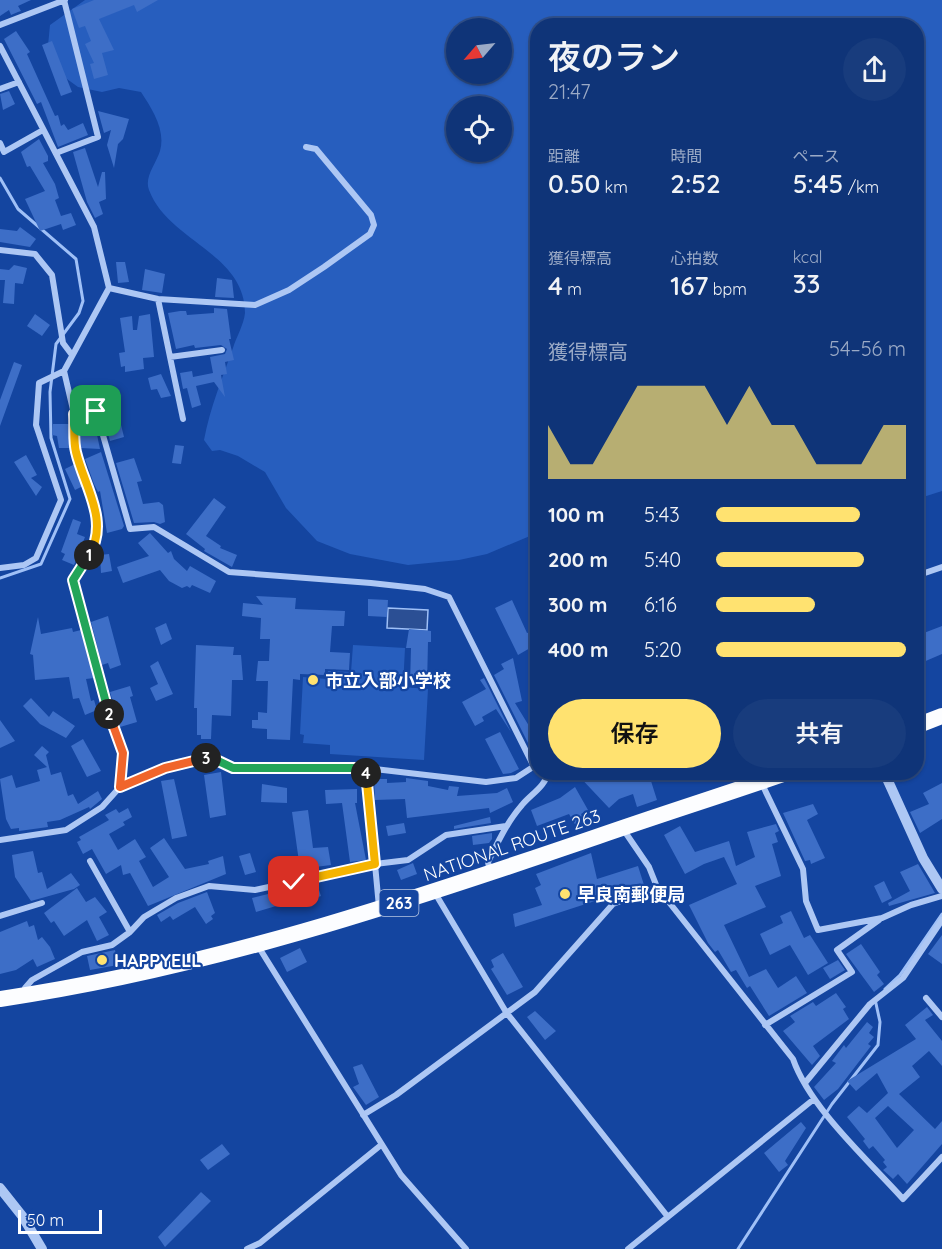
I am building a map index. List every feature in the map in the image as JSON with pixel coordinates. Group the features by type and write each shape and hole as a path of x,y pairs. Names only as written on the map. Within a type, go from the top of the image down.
{"highway":[{"path":"924,723 942,716"},
{"name":"NATIONAL ROUTE 263","path":"0,999 169,967 257,945 379,910 622,828 753,780"}],"street":[{"path":"0,25 64,0 98,137 56,153"},
{"path":"0,46 94,227 109,288 64,371 39,383 36,425 61,500 36,558 24,565 0,568"},
{"path":"0,89 19,82"},
{"path":"0,143 4,152 44,130"},
{"path":"109,288 158,299 255,305 289,290 370,234 374,225 357,195 316,149 306,147"},
{"path":"0,250 35,254 52,275 63,343 72,356"},
{"path":"158,299 183,419"},
{"path":"170,357 222,350"},
{"path":"64,371 74,414 76,452 93,497 96,542 73,580 110,716 123,753 120,787"},
{"path":"74,414 96,411 129,529 154,527 229,573 371,583 425,589 449,597 530,754"},
{"path":"924,573 942,567"},
{"path":"0,840 66,830 102,807 120,787 165,768 210,757 233,768 366,768 486,782 516,778 530,770"},
{"path":"366,768 379,910"},
{"path":"490,873 488,862 507,826 523,804 538,790 544,780"},
{"path":"753,780 803,870 806,902 818,930 882,918"},
{"path":"888,780 923,858 942,889"},
{"path":"26,995 25,988 32,980 82,952 112,945 130,933 144,917 176,898 209,886 255,890 375,864 408,860 446,835 507,826"},
{"path":"622,828 649,867 657,887 793,1059 817,1102 903,1199 942,1156"},
{"path":"90,861 130,933"},
{"path":"363,1114 396,1095 535,992 614,904 657,887"},
{"path":"434,892 506,1012 668,1216"},
{"path":"765,1025 852,972 837,950 882,918 911,905 942,896"},
{"path":"0,916 42,903"},
{"path":"805,1083 870,1004 878,1000 903,978 942,920"},
{"path":"257,945 400,1175 466,1249"},
{"path":"926,998 941,1015"},
{"path":"628,1249 817,1102"},
{"path":"247,1249 260,1243 381,1144"},
{"path":"0,1188 23,1217 42,1249"}],"shaded area":[{"path":"85,0 942,0 942,491 924,497 924,18 530,18 530,536 487,554 459,560 408,565 350,554 317,541 286,508 265,472 238,456 220,450 212,451 204,440 217,394 242,326 245,313 242,293 233,276 220,261 172,222 159,207 149,190 148,180 160,151 161,135 157,120 141,92 119,88 102,92 78,87 56,71 47,56 50,25"},
{"path":"388,608 428,610 427,630 387,628"},
{"path":"353,645 405,648 403,687 428,689 424,760 330,754 330,745 303,743 304,735 300,734 303,677 327,679 328,671 351,672"}],"building":[{"path":"0,0 31,0 18,6 21,11 11,15 9,10 0,16"},
{"path":"94,0 158,0 137,12 134,5 99,19 114,50 102,53 108,75 94,79 90,64 94,63 85,44 91,41 85,26 79,28 72,9"},
{"path":"16,31 30,52 27,54 55,116 58,115 61,126 64,124 68,130 83,123 88,135 58,147 41,102 37,104 4,39"},
{"path":"52,41 72,92 61,96 42,45"},
{"path":"9,91 15,104 3,110 0,94"},
{"path":"98,111 129,119 123,139 118,144 114,168 107,145 111,130 104,133"},
{"path":"39,139 48,156 48,161 43,163 55,184 59,198 55,200 61,216 71,213 76,225 63,230 61,224 40,231 25,199 45,191 30,166 27,167 21,152"},
{"path":"85,148 98,187 102,172 105,172 106,199 99,202 103,214 95,218 87,202 73,152"},
{"path":"20,227 36,239 30,247 0,242 0,229 17,231"},
{"path":"116,262 125,262 129,282 118,283"},
{"path":"14,265 27,268 23,284 15,283 14,304 3,303 5,280 0,280 0,269 9,270"},
{"path":"145,269 165,274 162,293 142,290"},
{"path":"217,278 232,280 234,298 215,297"},
{"path":"214,308 227,309 231,339 229,339 234,360 225,362 227,374 221,375 225,397 214,382 196,386 201,405 192,408 187,388 183,389 180,373 192,371 193,377 213,373 210,357 225,354 227,349 221,345 195,348 194,345 176,349 168,313 186,311 187,315 214,313"},
{"path":"35,314 50,325 42,336 27,326"},
{"path":"150,314 154,357 143,358 144,369 125,372 125,366 121,367 119,353 125,352 120,318 132,316 133,330 137,330 139,316"},
{"path":"14,362 22,365 0,426 0,400"},
{"path":"161,374 171,396 161,398 157,389 151,390 148,378"},
{"path":"110,412 119,417 124,437 110,441 103,415"},
{"path":"53,424 69,424 71,448 59,448 57,436 52,435"},
{"path":"96,430 100,449 81,448 80,431"},
{"path":"175,445 184,446 181,464 172,463"},
{"path":"101,452 124,526 122,529 107,533 100,491 98,492 94,484 85,459"},
{"path":"26,455 37,475 31,478 42,487 36,496 14,462"},
{"path":"134,458 142,481 137,482 143,504 159,502 163,505 165,522 160,524 134,523 116,463"},
{"path":"75,464 83,486 75,490 65,469"},
{"path":"214,498 226,507 206,536 221,546 220,548 237,555 232,567 204,551 205,549 186,534"},
{"path":"73,519 81,522 77,534 85,537 74,565 62,560 65,554 61,552"},
{"path":"150,533 168,553 171,551 174,559 187,571 190,566 216,581 210,593 192,585 190,588 187,586 182,588 169,581 160,570 123,583 117,567 149,556 138,543"},
{"path":"109,554 112,571 101,573 100,555"},
{"path":"256,596 296,598 295,609 345,611 344,626 332,626 330,652 350,653 349,670 325,669 325,675 300,674 300,680 293,679 290,740 267,739 267,729 252,728 252,720 258,720 258,712 267,713 268,681 256,681 258,661 269,661 270,639 260,639 261,618 242,616 243,603 263,605"},
{"path":"368,599 388,600 387,617 368,616"},
{"path":"512,600 527,633 530,632 530,648 518,655 495,608"},
{"path":"108,616 121,665 110,669 108,663 102,665 91,622"},
{"path":"38,617 41,634 72,628 73,632 81,630 94,678 86,679 91,701 94,700 97,710 85,715 79,698 73,699 69,677 35,680 33,655 30,654"},
{"path":"166,623 172,639 161,645 155,628"},
{"path":"942,626 942,654 924,662 924,633"},
{"path":"409,629 431,631 431,642 428,642 427,686 410,685 411,648 406,648"},
{"path":"196,645 234,647 233,655 241,655 243,680 232,680 231,716 212,715 211,739 201,739 201,735 197,735 197,708 194,708"},
{"path":"513,658 522,701 515,703 530,728 530,747 494,675 504,669 501,664"},
{"path":"158,661 173,694 156,701 150,688 158,684 150,666"},
{"path":"484,678 511,732 496,709 482,717 484,721 475,726 462,702 486,689 480,680"},
{"path":"130,686 133,696 130,697 137,722 120,727 110,692"},
{"path":"31,698 49,717 53,711 75,726 66,738 40,724 23,706"},
{"path":"0,720 15,741 0,748"},
{"path":"500,732 519,769 511,773 503,774 485,739"},
{"path":"83,739 101,771 87,777 71,746"},
{"path":"42,746 49,752 46,755 51,775 61,772 68,796 73,794 78,804 98,791 102,799 90,809 89,807 60,820 47,822 48,827 19,831 19,828 11,829 6,819 0,779 12,775 16,788 40,781 37,770 47,767 34,755"},
{"path":"221,772 226,815 210,818 204,775"},
{"path":"406,778 428,781 428,786 448,790 449,786 459,787 457,796 497,793 507,788 513,802 490,813 489,808 407,818 405,799 375,800 374,779 387,779 387,783 406,782"},
{"path":"174,779 187,836 172,839 161,781"},
{"path":"583,780 685,780 651,781 657,800 637,807 633,794 619,799 609,808"},
{"path":"942,783 942,819 920,833 910,812 929,804 923,793"},
{"path":"262,784 287,788 287,803 261,802"},
{"path":"575,787 588,810 581,814 585,821 576,826 569,814 537,826 531,810 560,798"},
{"path":"357,789 357,803 355,803 366,860 350,862 342,803 326,804 325,790"},
{"path":"813,804 818,814 807,820 825,858 811,864 810,860 805,861 783,813"},
{"path":"128,808 132,817 123,822 125,825 109,834 118,850 135,839 146,857 139,861 153,887 169,877 150,848 164,838 185,869 209,864 208,861 223,856 226,874 148,906 130,873 123,875 121,865 106,874 92,849 83,854 77,842 81,840 79,837 109,820 105,815 116,809 119,813"},
{"path":"308,810 313,848 328,847 331,865 300,869 292,812"},
{"path":"490,817 491,823 454,829 454,826"},
{"path":"404,823 406,833 388,836 386,826"},
{"path":"776,824 779,831 775,833 778,842 772,844 781,876 755,886 766,907 724,925 749,977 766,969 778,988 796,976 807,993 769,1016 750,986 747,988 736,970 731,972 718,950 715,952 708,943 689,905 737,884 724,857 685,874 664,835 680,826 695,852 729,841 736,866 755,857 747,832"},
{"path":"492,833 489,843 473,845 472,836"},
{"path":"33,851 38,873 42,872 47,889 71,873 80,885 74,889 31,901 15,877 12,855"},
{"path":"250,853 256,872 245,875 239,856"},
{"path":"591,853 597,879 638,866 644,885 515,927 513,914 542,905 535,888 541,885 536,874"},
{"path":"413,863 417,874 401,880 397,870"},
{"path":"918,864 935,893 889,906 888,903 910,891 900,872"},
{"path":"884,881 892,898 882,903 874,886"},
{"path":"317,884 321,896 307,901 302,889"},
{"path":"77,888 86,902 95,897 107,912 99,917 109,935 97,941 87,920 64,936 54,921 51,923 44,913"},
{"path":"292,888 296,900 256,912 252,898"},
{"path":"207,892 215,913 211,916 213,919 206,924 195,907 173,920 170,916 161,922 157,915 178,903"},
{"path":"791,911 804,938 810,935 828,963 808,975 790,945 770,955 760,934 783,923 780,916"},
{"path":"27,921 29,927 34,925 38,940 42,937 50,947 55,959 37,967 33,959 16,970 0,974 0,932"},
{"path":"942,935 942,964 928,954"},
{"path":"861,944 880,972 877,975 884,984 874,992 846,954"},
{"path":"300,948 307,962 287,972 280,958"},
{"name":"HAPPYELL","path":"115,950 118,965 90,970 87,956"},
{"path":"503,953 523,987 507,995 491,969 494,967 491,960"},
{"path":"838,960 845,970 830,979 823,968"},
{"path":"836,993 846,1007 843,1009 849,1019 813,1046 820,1056 812,1065 783,1031 795,1022 790,1016 813,1002 816,1006"},
{"path":"927,1007 933,1015 925,1020 942,1041 942,1066 929,1051 912,1066 920,1077 899,1094 935,1129 942,1121 942,1144 907,1184 898,1174 893,1179 883,1170 887,1167 883,1162 885,1160 873,1146 869,1149 863,1141 865,1139 847,1117 859,1106 867,1113 888,1093 877,1073 856,1091 847,1081 916,1039 905,1025","holes":["888,1106 914,1130 897,1148 875,1118"]},
{"path":"535,1011 556,1031 545,1040 527,1017"},
{"path":"867,1022 873,1027 869,1033 874,1037 868,1044 871,1046 838,1089 824,1100 814,1087 836,1063 832,1061 844,1045 846,1048"},
{"path":"362,1064 379,1097 366,1105 353,1087 359,1084 353,1067"},
{"path":"801,1122 806,1128 785,1161 788,1165 779,1172 764,1153"},
{"path":"222,1144 230,1154 208,1170 200,1160"},
{"path":"201,1192 211,1201 165,1247 158,1237"}],"waterway":[{"path":"0,178 18,209 76,259 83,301 79,313 56,344 50,392 51,438 70,499 41,564 0,578"},
{"path":"885,989 900,975 942,914"},
{"path":"738,1249 832,1104 878,1045 880,1022 875,999"}],"place":[{"name":"市立入部小学校","path":"313,680"},
{"name":"早良南郵便局","path":"565,894"},
{"name":"HAPPYELL","path":"102,960"}],"route":[{"path":"96,411 74,414 76,452 93,497 96,542 73,580 110,716 123,753 120,787 165,768 210,757 233,768 366,768 375,864 294,882"}]}
